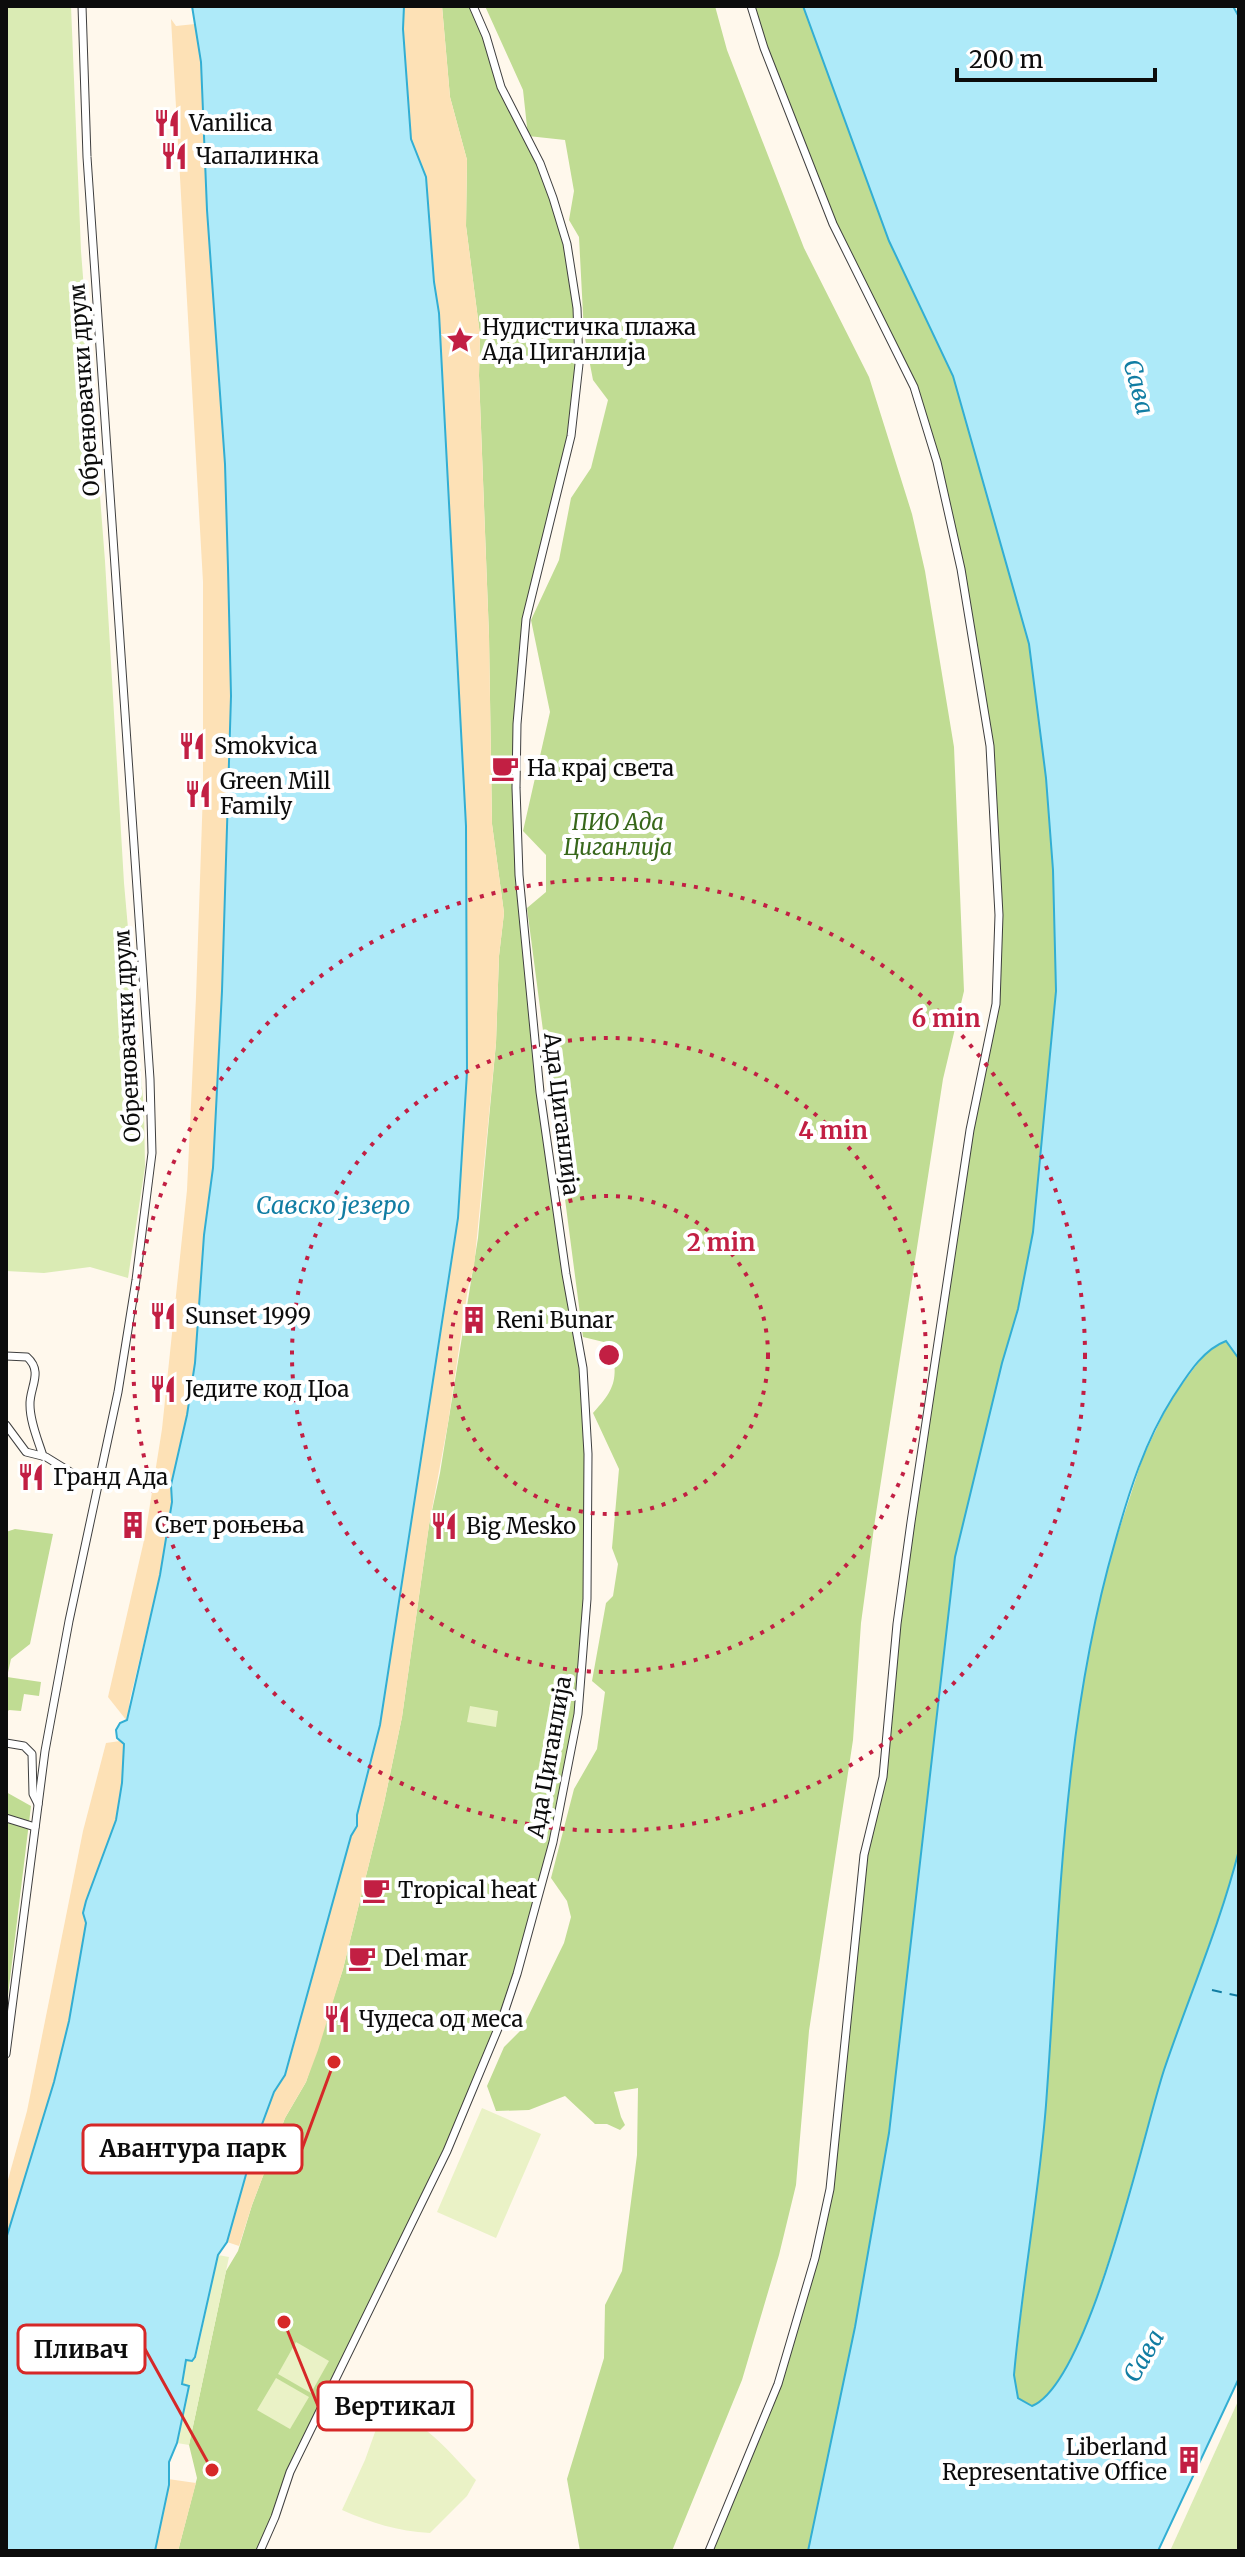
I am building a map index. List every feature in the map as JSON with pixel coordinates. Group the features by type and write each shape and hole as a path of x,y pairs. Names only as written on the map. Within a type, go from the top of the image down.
{"street":[{"name":"Обреновачки друм","path":"6,2054 57,1682 118,1392 151,1168 153,1128 97,319 85,126 82,6"},
{"name":"Ада Циганлија","path":"260,2551 290,2472 447,2151 502,2019 544,1882 578,1714 587,1599 588,1454 583,1368 540,1092 522,913 516,788 521,663 528,606 571,436 578,380 578,323 570,261 553,198 540,163 501,87 486,36 473,6"},
{"path":"709,2551 778,2384 815,2258 830,2189 864,1855 883,1777 909,1536 970,1130 996,1004 999,915 990,746 961,569 937,462 914,387 833,224 764,48 751,6"},
{"path":"6,1356 27,1357 34,1365 35,1382 29,1407 43,1456"},
{"path":"6,1425 26,1452 43,1456 99,1484"},
{"path":"6,1743 24,1746 32,1754 33,1794 38,1805"},
{"path":"6,1818 35,1827"}],"green space":[{"path":"6,6 71,6 81,251 105,561 124,883 144,1109 145,1167 128,1278 90,1267 44,1273 6,1271"},
{"path":"442,6 473,6 501,87 553,198 575,291 577,395 522,650 517,834 540,1092 583,1368 587,1599 578,1717 562,1800 525,1950 469,2101 299,2453 260,2551 178,2551 197,2478 189,2445 226,2271 238,2251 285,2118 306,2082 343,1969 384,1803 402,1717 429,1525 478,1238 504,913 492,824 480,335 466,226 467,160 450,97"},
{"name":"ПИО Ада Циганлија","path":"485,6 715,6 727,50 804,248 869,377 912,514 925,571 954,747 964,991 943,1079 875,1520 861,1623 853,1740 809,2031 796,2185 742,2380 672,2551 580,2551 567,2479 604,2358 605,2305 622,2271 637,2155 638,2088 614,2092 625,2125 620,2130 607,2124 595,2124 565,2096 529,2110 496,2111 487,2086 504,2047 522,2029 564,1943 571,1917 567,1901 551,1878 574,1789 597,1749 605,1692 592,1681 606,1603 613,1596 618,1564 612,1548 619,1469 593,1413 611,1389 615,1374 614,1356 612,1344 583,1337 527,908 546,892 546,855 523,831 550,712 531,620 559,560 571,498 591,468 608,400 593,380 584,333 579,237 569,220 574,191 565,140 528,136 523,90"},
{"path":"751,6 803,6 889,241 953,376 1029,644 1046,778 1053,870 1056,991 1033,1232 1018,1309 955,1557 889,2133 855,2328 808,2551 709,2551 778,2384 830,2189 864,1855 883,1777 897,1624 970,1130 996,1004 999,915 990,746 977,662 937,462 914,387 833,224"},
{"path":"1226,1341 1239,1359 1239,1850 1164,2070 1112,2253 1093,2305 1074,2352 1053,2387 1032,2406 1018,2398 1014,2375 1045,2107 1064,1824 1086,1660 1110,1558 1143,1457 1180,1387 1210,1347"},
{"path":"15,1529 53,1534 30,1644 11,1659 7,1677 41,1682 39,1696 24,1694 21,1711 9,1710 6,1713 6,1532"},
{"path":"470,1706 498,1711 496,1727 467,1722"},
{"path":"6,1792 31,1806 6,2012"},
{"path":"482,2108 541,2134 496,2238 437,2212"},
{"path":"218,2255 229,2257 189,2445 177,2443 189,2386 182,2385 186,2360 196,2358"},
{"path":"296,2342 329,2361 311,2393 278,2374"},
{"path":"276,2378 309,2397 290,2429 257,2410"},
{"path":"1239,2399 1239,2551 1170,2551"},
{"path":"393,2415 404,2417 427,2431 476,2480 467,2496 430,2533 385,2526 342,2510 379,2421"}],"sand":[{"path":"404,6 442,6 450,97 467,160 466,226 480,335 492,824 504,913 496,1043 474,1267 429,1525 402,1717 384,1803 343,1969 318,2050 306,2082 285,2118 239,2246 227,2242 254,2146 274,2092 289,2063 351,1836 357,1826 356,1815 380,1725 458,1218 467,1072 439,313 426,177 411,139"},
{"path":"171,19 176,26 195,24 201,62 207,210 225,465 231,696 213,1168 204,1235 195,1363 171,1485 172,1502 160,1575 127,1721 108,1697 145,1536 162,1429 187,1190 203,791 203,582"},
{"path":"106,1743 124,1743 122,1783 116,1820 86,1901 83,1913 86,1923 69,2021 54,2082 6,2239 6,2187 27,2111 83,1831"},
{"path":"168,2479 196,2483 178,2551 155,2551 165,2506"}],"water":[{"name":"Савско језеро","path":"192,6 404,6 411,139 426,177 439,313 466,826 467,1072 458,1218 380,1725 357,1815 357,1826 351,1836 285,2075 274,2092 254,2146 227,2242 218,2255 195,2357 192,2361 186,2360 182,2384 189,2386 177,2443 169,2462 169,2485 155,2551 6,2551 6,2239 54,2082 69,2021 86,1923 83,1913 86,1901 116,1820 124,1744 117,1738 116,1730 120,1723 127,1720 160,1575 172,1502 171,1485 195,1363 204,1235 213,1168 231,696 225,464 207,210 201,62"},
{"name":"Сава","path":"803,6 1233,6 1239,17 1239,1359 1226,1341 1217,1345 1190,1372 1163,1414 1132,1486 1097,1611 1084,1681 1066,1821 1043,2139 1014,2375 1018,2398 1032,2406 1053,2387 1074,2352 1094,2306 1164,2070 1214,1933 1239,1850 1239,2378 1158,2551 808,2551 855,2327 889,2133 955,1557 1018,1309 1033,1232 1056,991 1053,870 1046,778 1029,644 953,376 889,241"}],"ferry route":[{"path":"1212,1990 1239,1996"}],"place":[{"name":"Vanilica","path":"167,123"},
{"name":"Чапалинка","path":"174,156"},
{"name":"Нудистичка плажа Ада Циганлија","path":"460,340"},
{"name":"Smokvica","path":"192,746"},
{"name":"На крај света","path":"505,768"},
{"name":"Green Mill Family","path":"198,794"},
{"name":"Sunset 1999","path":"163,1316"},
{"name":"Reni Bunar","path":"474,1320"},
{"name":"Једите код Џоа","path":"163,1389"},
{"name":"Гранд Ада","path":"31,1477"},
{"name":"Свет роњења","path":"133,1525"},
{"name":"Big Mesko","path":"444,1526"},
{"name":"Tropical heat","path":"376,1890"},
{"name":"Del mar","path":"362,1958"},
{"name":"Чудеса од меса","path":"337,2019"},
{"name":"Авантура парк","path":"334,2062"},
{"name":"Вертикал","path":"284,2322"},
{"name":"Liberland Representative Office","path":"1189,2460"},
{"name":"Пливач","path":"212,2470"}]}
